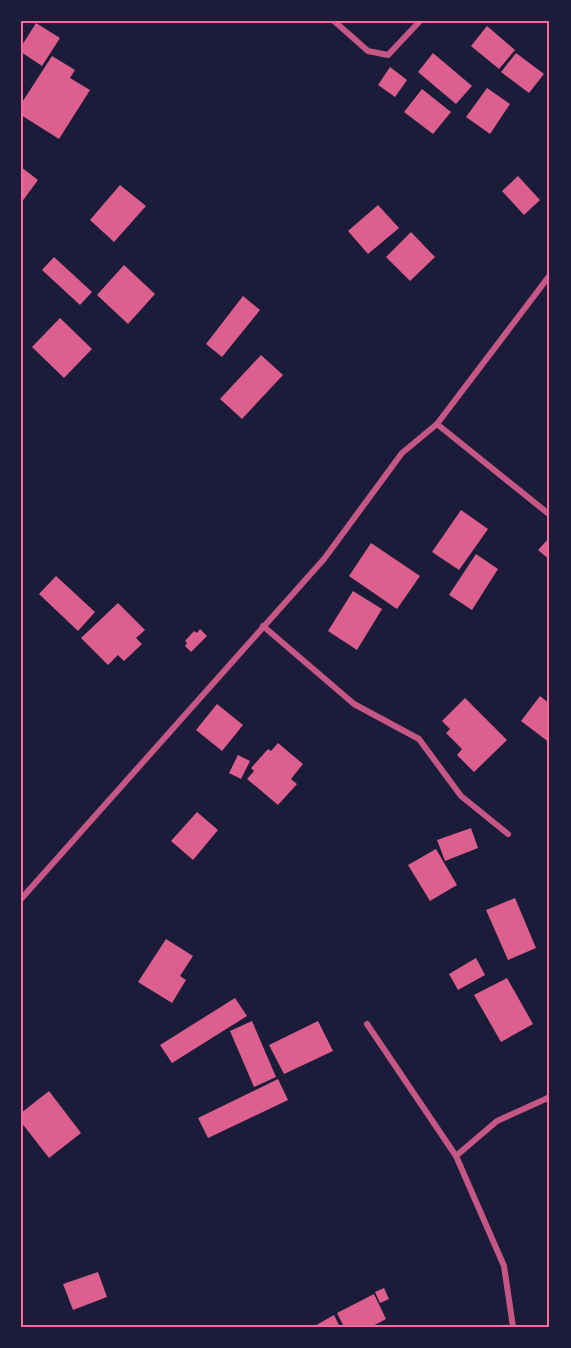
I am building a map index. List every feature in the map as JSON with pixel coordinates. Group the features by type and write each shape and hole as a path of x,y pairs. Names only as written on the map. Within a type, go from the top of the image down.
{"street":[{"path":"334,21 368,51 388,55 420,21"},
{"path":"21,899 324,559 402,453 437,424 550,275"},
{"path":"437,424 550,514"},
{"path":"263,626 354,704 419,739 461,796 508,834"},
{"path":"366,1024 456,1156 504,1266 513,1327"},
{"path":"456,1156 497,1121 550,1097"}],"building":[{"path":"36,23 60,38 42,66 21,52 21,47"},
{"path":"487,26 515,50 499,69 471,46"},
{"path":"433,53 472,86 456,104 418,72"},
{"path":"516,53 544,74 529,93 501,72"},
{"path":"52,56 75,70 70,78 90,90 59,139 21,115 21,104"},
{"path":"390,67 407,80 395,97 378,85"},
{"path":"487,88 510,104 490,134 466,117"},
{"path":"422,89 451,112 433,134 404,112"},
{"path":"21,167 38,180 21,203"},
{"path":"518,176 540,200 524,215 502,191"},
{"path":"120,185 146,206 114,242 90,220"},
{"path":"378,205 399,228 368,254 348,231"},
{"path":"411,232 435,257 410,281 386,257"},
{"path":"54,257 92,292 80,305 42,270"},
{"path":"124,265 155,294 128,324 97,295"},
{"path":"243,296 260,310 222,357 206,344"},
{"path":"60,318 92,349 64,378 32,347"},
{"path":"261,355 283,375 242,419 220,399"},
{"path":"461,510 488,529 459,570 432,552"},
{"path":"550,537 550,560 538,550"},
{"path":"371,543 420,576 397,609 349,576"},
{"path":"476,554 498,569 472,610 449,595"},
{"path":"56,576 95,612 78,631 39,594"},
{"path":"353,591 382,609 357,650 328,631"},
{"path":"118,603 145,630 136,638 142,644 124,661 118,655 108,665 81,638"},
{"path":"200,629 207,636 191,652 185,646 187,643 185,641 194,631 197,633"},
{"path":"540,696 550,704 550,743 521,721"},
{"path":"465,698 507,740 474,772 457,755 462,749 446,733 450,729 442,721"},
{"path":"217,704 243,725 222,751 196,730"},
{"path":"278,743 303,764 291,779 297,784 278,805 247,779 254,771 251,768 268,749 271,751"},
{"path":"238,755 250,761 241,779 229,773"},
{"path":"197,812 218,830 193,860 171,841"},
{"path":"471,828 478,848 445,861 437,840"},
{"path":"436,849 457,885 430,901 408,865"},
{"path":"515,898 536,948 508,960 486,910"},
{"path":"166,939 193,956 180,976 186,980 172,1003 138,982"},
{"path":"476,958 485,975 458,990 449,974"},
{"path":"507,978 533,1024 501,1042 474,995"},
{"path":"235,998 247,1016 172,1063 160,1045"},
{"path":"252,1021 276,1077 254,1087 230,1031"},
{"path":"318,1021 333,1051 284,1074 269,1045"},
{"path":"278,1079 288,1100 208,1138 198,1118"},
{"path":"49,1091 81,1133 49,1158 21,1122 21,1113"},
{"path":"98,1272 107,1297 73,1310 63,1284"},
{"path":"384,1288 389,1299 380,1303 375,1292"},
{"path":"374,1294 386,1319 371,1327 344,1327 337,1313"},
{"path":"334,1315 340,1327 313,1327"}]}
